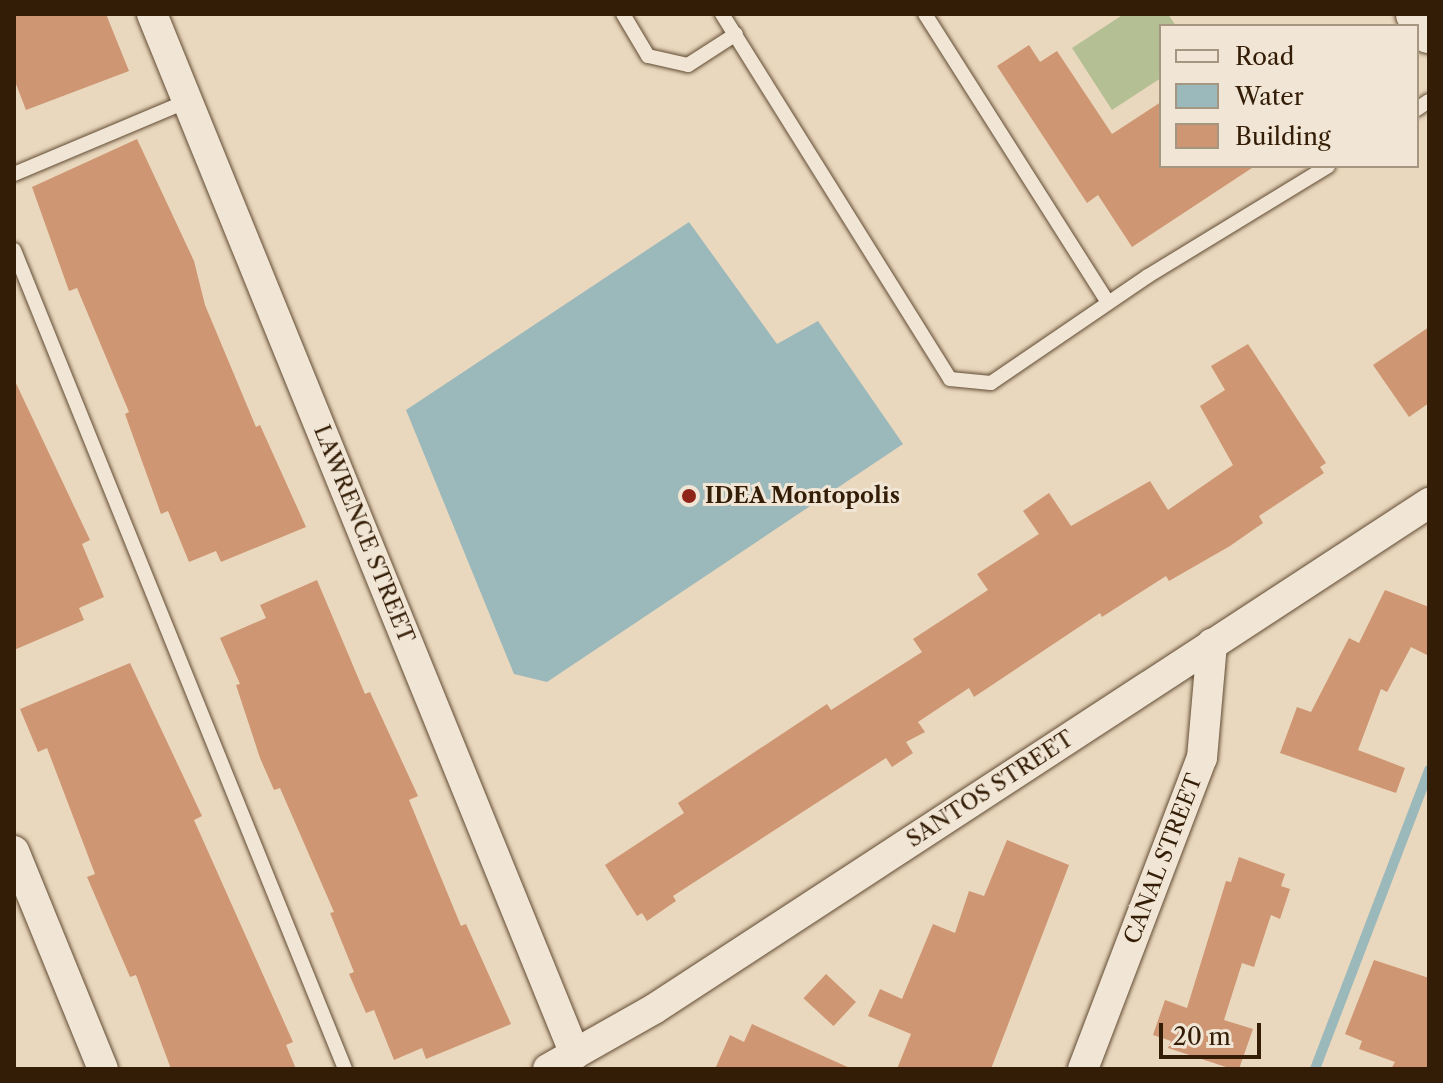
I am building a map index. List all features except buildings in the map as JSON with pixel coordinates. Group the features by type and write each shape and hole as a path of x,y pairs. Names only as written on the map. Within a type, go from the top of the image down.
{"street":[{"name":"LAWRENCE STREET","path":"152,14 575,1054"},
{"path":"1417,14 1429,32"},
{"name":"SANTOS STREET","path":"548,1069 667,1001 1429,503"},
{"name":"CANAL STREET","path":"1083,1069 1202,758 1212,643"},
{"path":"14,851 103,1069"}],"lane":[{"path":"623,14 648,56 688,65 736,34"},
{"path":"722,14 950,379 991,383 1108,302 1325,168"},
{"path":"925,14 1108,302"},
{"path":"14,174 188,101"},
{"path":"14,250 345,1069"}],"green space":[{"path":"1124,14 1168,14 1175,24 1159,24 1159,79 1112,110 1072,48"}],"water":[{"path":"689,222 777,344 818,321 903,444 547,682 514,674 406,410"}],"waterway":[{"path":"1315,1069 1429,770"}],"place":[{"name":"IDEA Montopolis","path":"689,496"}]}
